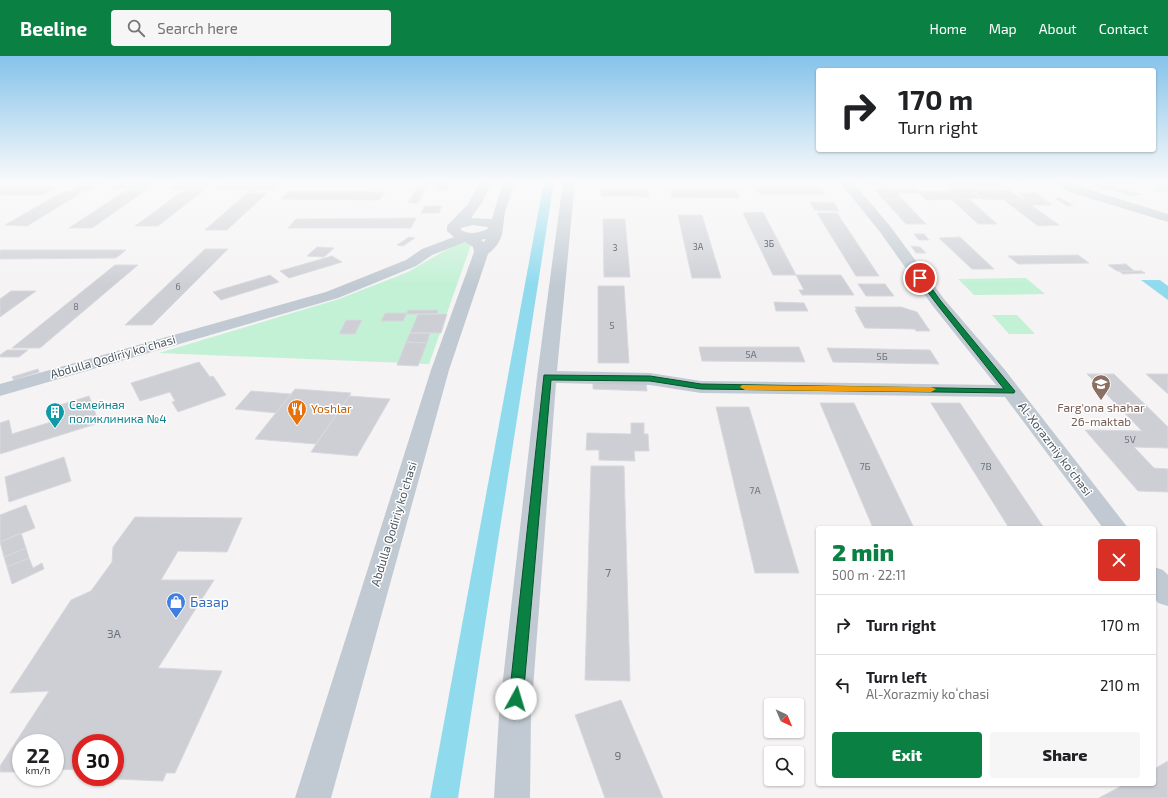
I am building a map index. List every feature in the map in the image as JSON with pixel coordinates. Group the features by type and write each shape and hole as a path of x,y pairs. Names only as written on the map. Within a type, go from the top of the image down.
{"street":[{"name":"Abdulla Qodiriy koʻchasi","path":"427,252 429,246 467,216"},
{"name":"Abdulla Qodiriy koʻchasi","path":"0,390 325,297 411,263 427,252 440,248 474,244 488,247 496,235 498,216"},
{"path":"512,798 515,715 547,377 565,216"},
{"name":"Al-Xorazmiy koʻchasi","path":"874,216 938,302 1011,391 1114,526"},
{"path":"480,221 491,223 496,228 492,233 474,244 456,234 454,231 454,226 466,222 480,221"},
{"name":"Abdulla Qodiriy koʻchasi","path":"313,798 440,370 474,244"},
{"path":"547,377 650,378 701,387 1011,391"},
{"path":"1156,580 1168,595"}],"green space":[{"path":"466,242 471,245 429,364 159,353 339,299 408,272 456,244"},
{"path":"1026,278 1045,294 974,295 958,279"},
{"path":"992,315 1017,315 1035,334 1009,334"}],"water":[{"path":"1141,280 1160,280 1168,286 1168,300"}],"building":[{"path":"21,216 44,216 27,226 5,225"},
{"path":"88,216 110,216 92,228 69,228"},
{"path":"149,216 171,216 158,226 135,226"},
{"path":"221,216 243,216 227,230 205,230"},
{"path":"678,216 702,216 721,278 692,278"},
{"path":"744,216 765,216 796,275 773,275"},
{"path":"819,216 839,216 879,276 856,276"},
{"path":"898,216 918,216 926,224 906,224"},
{"path":"969,216 988,216 997,224 978,224"},
{"path":"1024,216 1046,216 1059,225 1038,226"},
{"path":"416,218 411,228 288,228 296,219"},
{"path":"603,219 625,219 630,277 604,277"},
{"path":"914,234 924,234 929,240 919,240"},
{"path":"409,237 415,238 403,246 397,245"},
{"path":"960,237 994,269 972,269 939,238"},
{"path":"911,246 920,247 926,253 916,253"},
{"path":"317,247 334,248 324,257 307,256"},
{"path":"205,249 228,249 152,325 125,325"},
{"path":"0,250 126,250 116,258 0,259"},
{"path":"1078,255 1089,263 1018,264 1008,256"},
{"path":"332,256 342,262 289,278 280,271"},
{"path":"1126,264 1134,271 1117,271 1108,265"},
{"path":"115,265 138,265 40,348 12,348"},
{"path":"1119,271 1141,271 1145,273 1123,274"},
{"path":"270,275 279,282 221,300 213,292"},
{"path":"796,275 841,275 854,295 802,295 799,290 804,290"},
{"path":"858,284 885,284 894,296 866,296"},
{"path":"598,286 624,286 629,363 598,363"},
{"path":"11,291 36,291 0,317 0,299"},
{"path":"774,302 804,303 808,311 776,311"},
{"path":"855,307 901,307 917,312 930,331 916,331 915,329 865,328 855,310 857,310"},
{"path":"408,310 438,310 437,314 406,314"},
{"path":"385,313 407,313 403,321 381,321"},
{"path":"418,314 447,314 441,333 410,333"},
{"path":"346,320 362,320 355,334 339,334"},
{"path":"410,333 430,333 427,343 406,342"},
{"path":"406,342 427,343 418,366 397,365"},
{"path":"699,347 799,347 805,362 702,361"},
{"path":"827,348 930,350 939,364 833,362"},
{"path":"7,350 28,350 19,357 0,357 0,355"},
{"path":"199,362 210,377 213,376 226,395 178,412 172,402 175,401 170,392 140,401 131,383"},
{"path":"38,369 39,372 14,380 12,377"},
{"path":"1087,374 1114,374 1168,427 1168,448 1134,447 1154,468 1168,469 1168,492 1138,491 1085,430 1142,431"},
{"path":"1146,374 1168,374 1168,394"},
{"path":"593,382 646,383 647,391 593,389"},
{"name":"Yoshlar","path":"295,389 351,393 316,444 255,439"},
{"path":"251,391 291,394 276,413 235,409"},
{"name":"Семейная поликлиника №4","path":"89,396 99,423 0,454 0,423 9,420 12,434 64,418 60,405"},
{"path":"349,396 390,399 357,456 311,452"},
{"path":"820,403 854,403 913,526 872,526"},
{"path":"931,403 960,403 1043,526 1008,526"},
{"path":"716,407 749,407 799,573 755,573"},
{"path":"631,423 644,423 644,434 648,434 649,451 634,451 635,461 599,460 599,450 586,450 587,433 631,434"},
{"path":"64,457 71,481 9,502 5,477"},
{"path":"591,466 624,466 630,681 585,680"},
{"path":"26,505 35,528 0,542 0,515"},
{"path":"135,517 242,518 227,552 178,551 161,580 214,580 158,668 222,671 175,773 166,773 163,781 124,779 124,734 72,734 72,769 64,770 64,734 21,734 49,691 10,693 71,600 91,591 112,562 113,547"},
{"path":"21,533 26,548 4,557 0,542"},
{"path":"26,548 29,558 7,567 4,557"},
{"path":"29,558 33,568 42,563 44,569 12,584 7,567"},
{"path":"621,700 663,798 605,798 575,715"},
{"path":"12,748 12,772 0,772 0,766"},
{"path":"1168,761 1168,798 1099,798 1121,786 1156,786 1156,768"}],"waterway":[{"path":"444,798 543,216"}],"slow traffic":[{"path":"745,387 931,389"}],"place":[{"name":"Farg'ona shahar 26-maktab","path":"1101,401"},
{"name":"Yoshlar","path":"297,426"},
{"name":"Семейная поликлиника №4","path":"55,429"},
{"name":"Базар","path":"176,619"}],"route":[{"path":"516,699 547,377 650,378 701,387 1011,391 920,278"}]}
